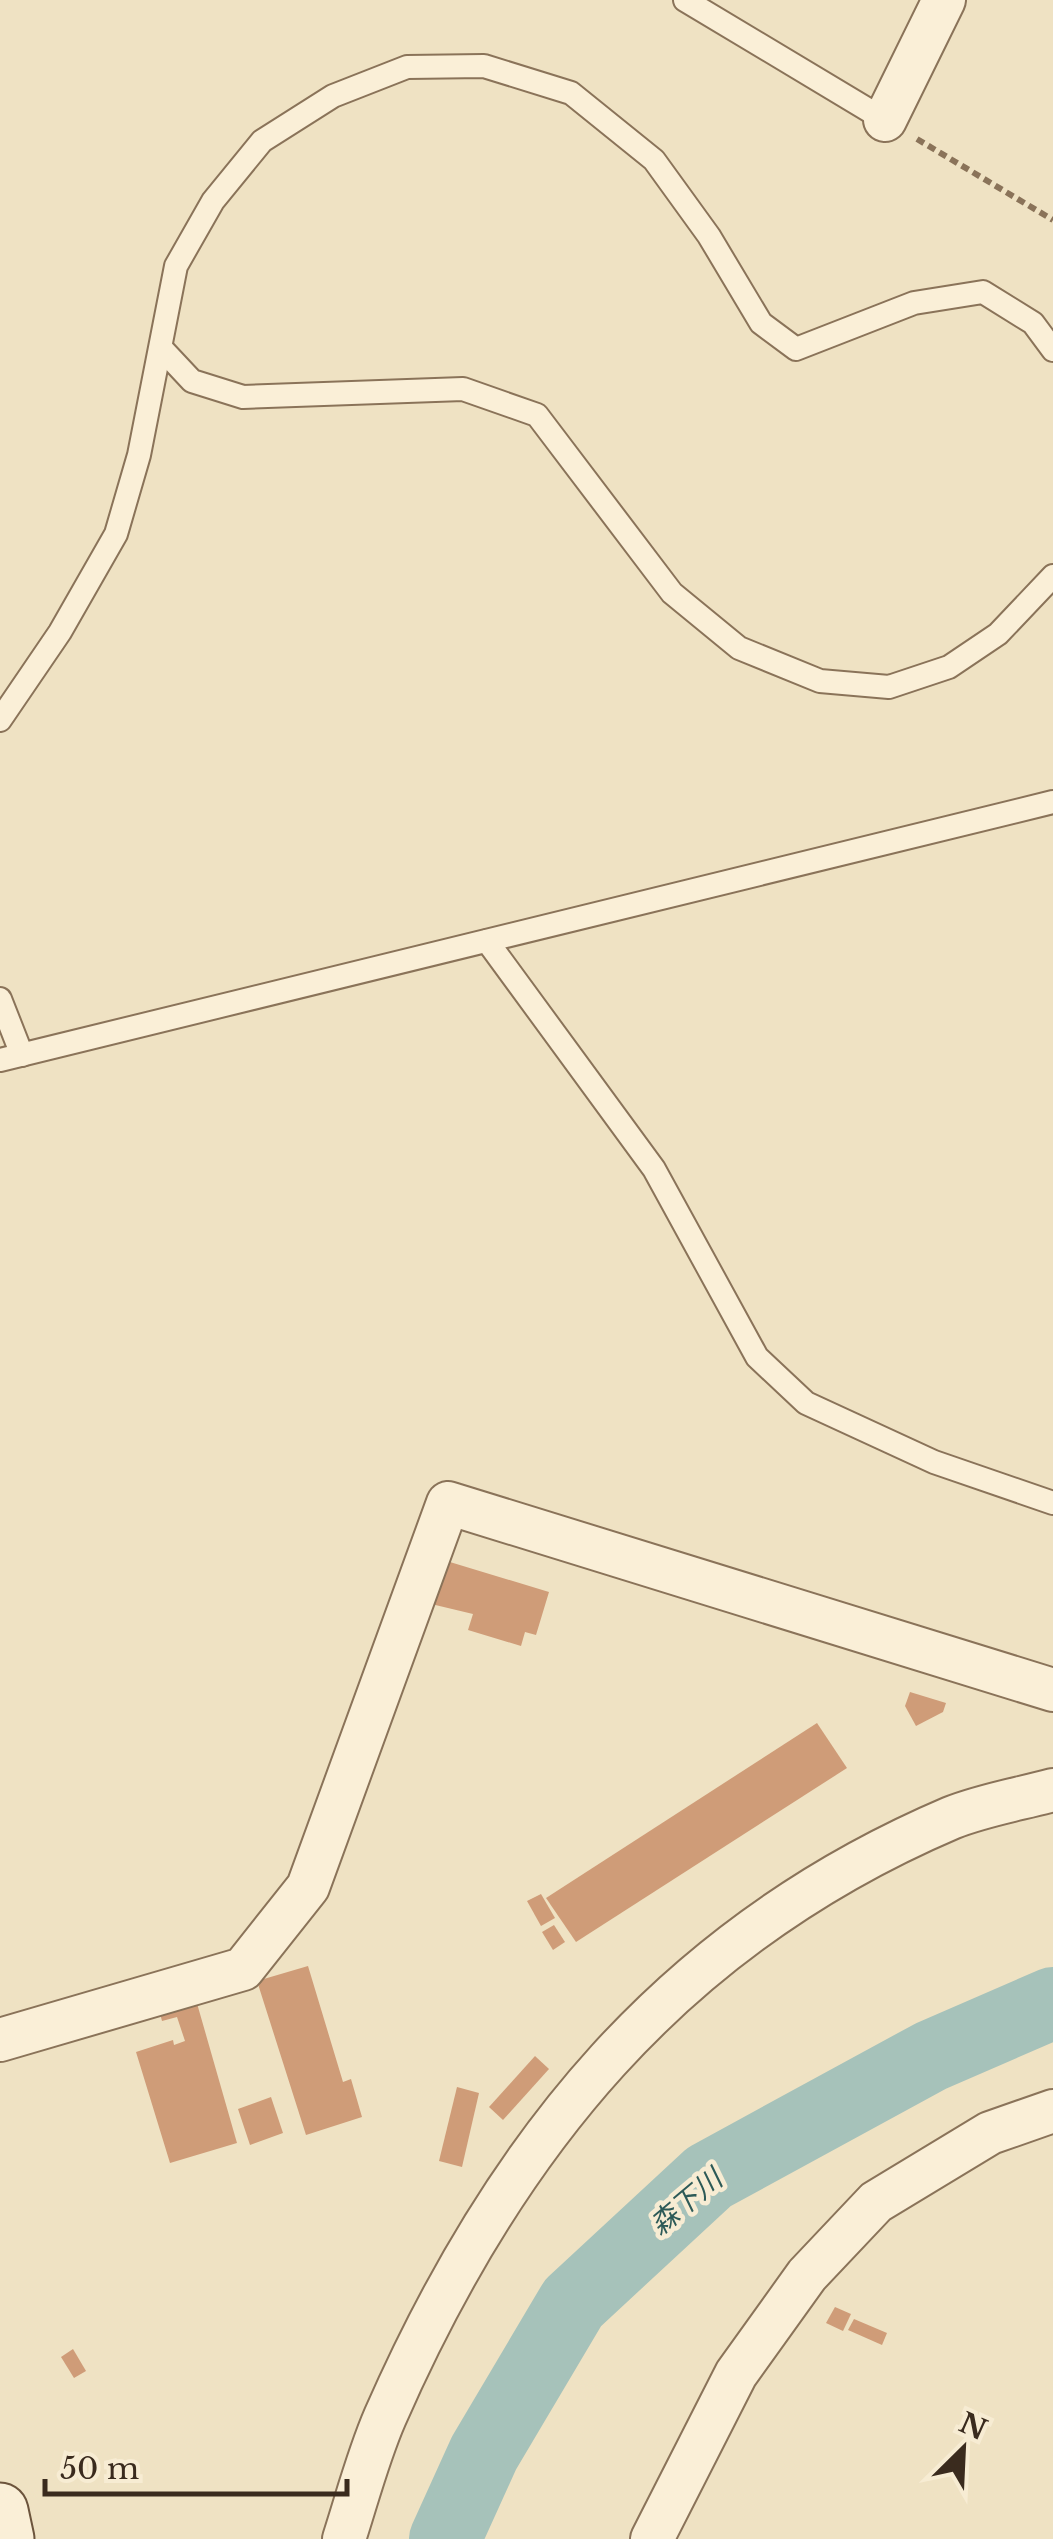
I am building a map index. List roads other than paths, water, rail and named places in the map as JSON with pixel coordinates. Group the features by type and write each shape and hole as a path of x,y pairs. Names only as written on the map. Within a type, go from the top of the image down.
{"main road":[{"path":"0,2511 6,2539"}],"street":[{"path":"884,120 944,0"},
{"path":"0,2040 243,1969 308,1888 448,1503 1053,1690"},
{"path":"344,2539 384,2419 477,2233 549,2125 628,2035 714,1957 845,1870 954,1816 1053,1790"},
{"path":"652,2539 736,2374 821,2261 876,2202 990,2132 1053,2110"}],"lane":[{"path":"686,0 884,120"},
{"path":"0,720 60,632 116,534 162,348 176,266 213,201 262,141 333,96 407,67 484,66 570,92 654,160 708,236 761,323 796,349 914,303 984,292 1033,323 1053,350"},
{"path":"162,348 192,382 243,397 463,389 538,414 672,593 739,648 820,681 888,686 949,667 998,634 1053,576"},
{"path":"0,1000 11,1058 1053,802"},
{"path":"488,941 654,1169 757,1357 806,1403 934,1462 1053,1502"}],"waterway":[{"name":"森下川","path":"445,2539 484,2453 573,2303 709,2177 931,2056 1053,2003"}]}
